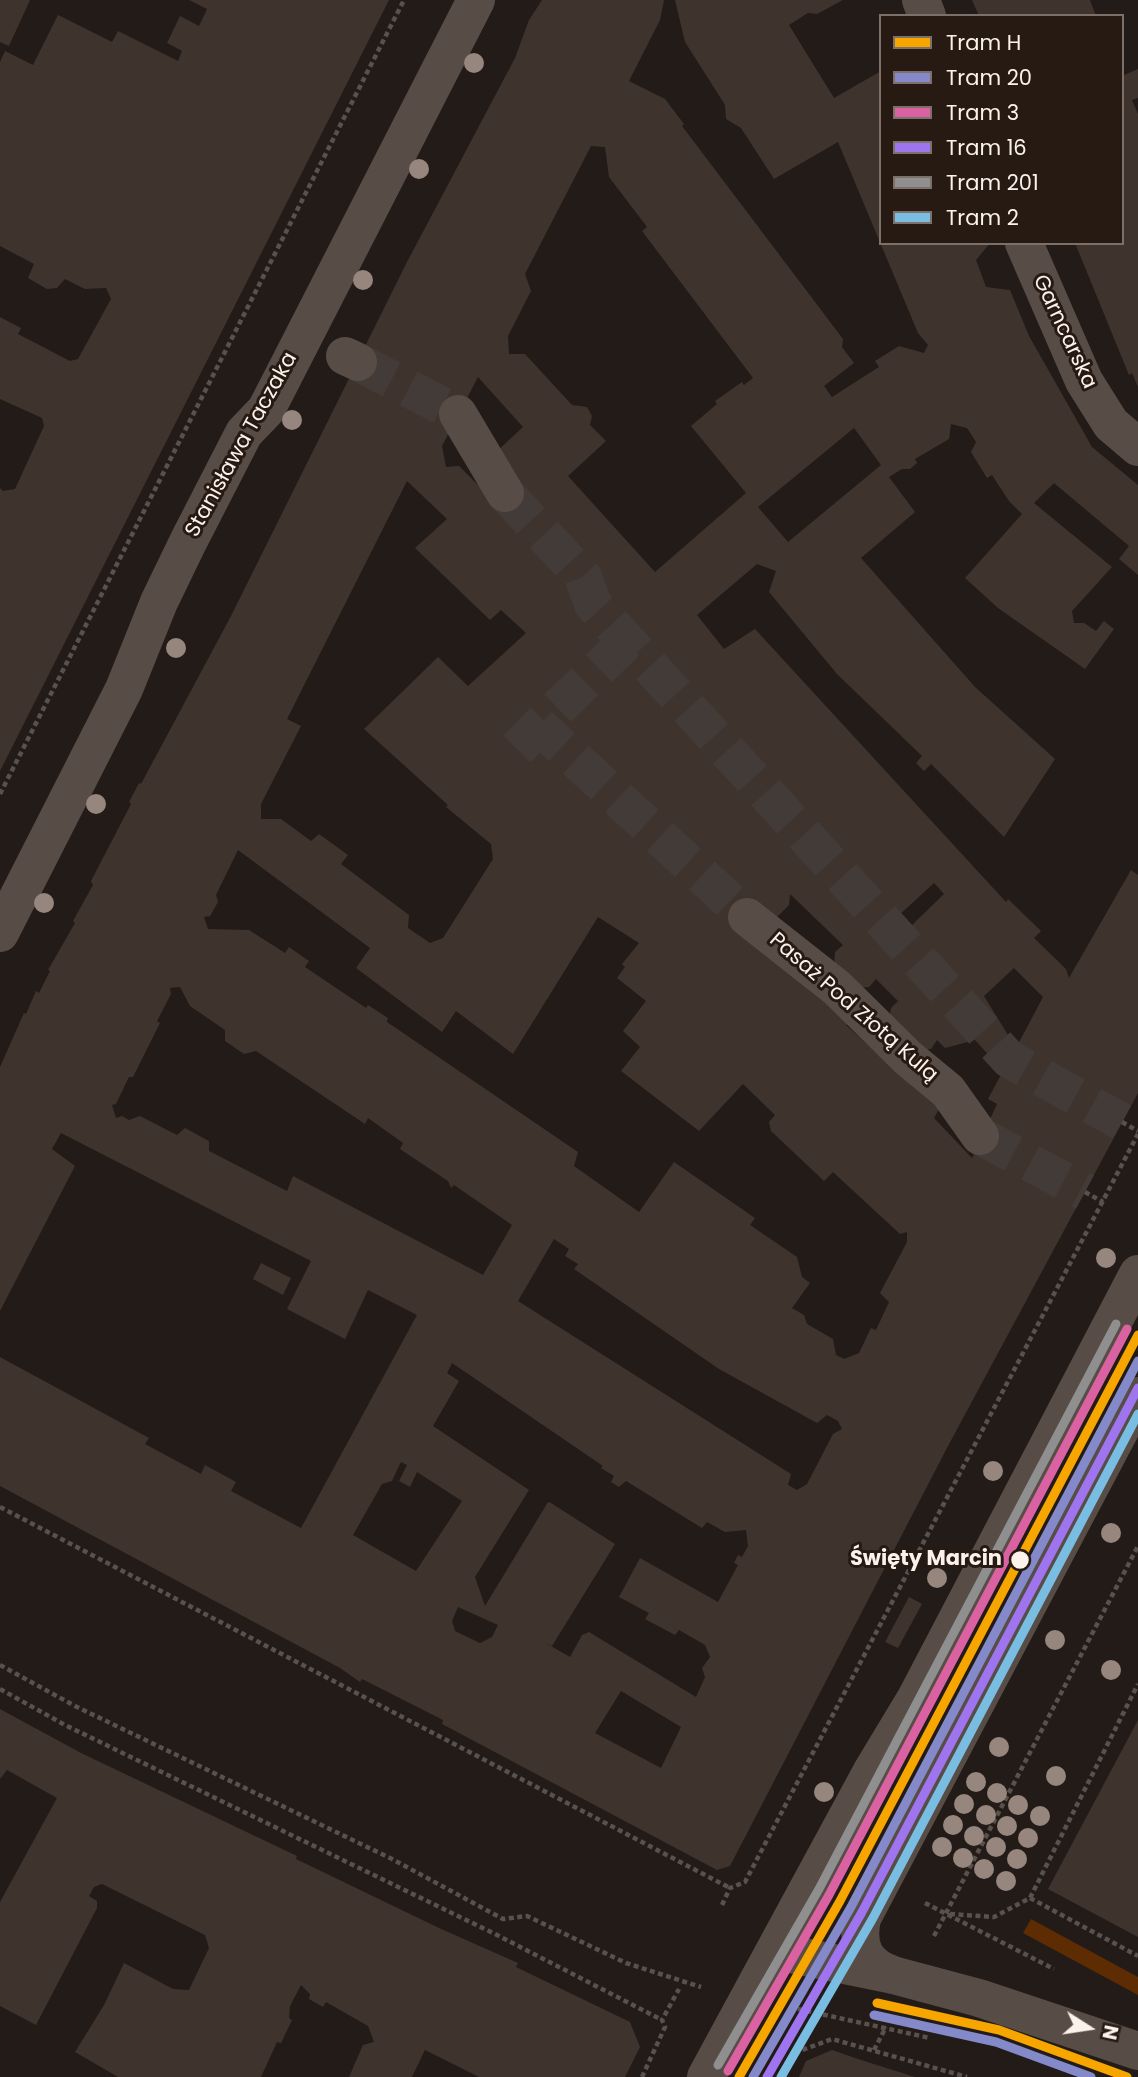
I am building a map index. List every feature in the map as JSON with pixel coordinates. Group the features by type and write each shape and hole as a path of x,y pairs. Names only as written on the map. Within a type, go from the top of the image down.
{"street":[{"name":"Stanisława Taczaka","path":"0,933 124,689 159,603 188,542 244,433 265,410 475,0"},
{"name":"Garncarska","path":"1025,245 1084,381 1111,424 1138,447"},
{"path":"458,414 505,493"},
{"name":"Pasaż Pod Złotą Kulą","path":"747,917 837,988 908,1058 948,1091 980,1136"},
{"path":"706,2077 809,1893 872,1772 916,1698 1138,1274"},
{"path":"893,1975 872,1965 864,1956 860,1944 862,1918 1138,1396"},
{"path":"775,1951 893,1975 979,1998 1138,2051"}],"path":[{"path":"0,794 404,0"},
{"path":"722,1905 730,1888 745,1882 1138,1133 1122,1122"},
{"path":"1085,1192 1102,1202"},
{"path":"0,1507 730,1888"},
{"path":"946,1914 1138,1546"},
{"path":"0,1665 75,1706 392,1859 503,1919 527,1916 626,1963 747,2000 936,2039"},
{"path":"946,1914 993,1917 1030,1898 1138,1684"},
{"path":"0,1689 77,1731 495,1934 662,2020 665,2027 642,2077"},
{"path":"1030,1898 1138,1956"},
{"path":"946,1914 1065,1975"},
{"path":"662,2020 679,1989"},
{"path":"783,2077 797,2052 832,2039 967,2077"}],"shaded area":[{"path":"1031,1919 1138,1977 1138,1995 1023,1933"}],"building":[{"path":"0,0 30,0 9,46 0,42"},
{"path":"189,0 389,0 0,771 0,488 3,491 15,489 44,426 42,418 0,399 0,317 21,328 18,334 70,361 78,359 111,299 106,288 85,289 65,279 57,288 47,289 28,278 34,264 0,246 0,62 5,51 33,65 58,15 112,42 118,31 178,61 182,51 167,43 180,16 199,26 207,9"},
{"path":"542,0 664,0 660,20 629,81 665,99 684,124 682,126 843,339 842,347 854,363 824,386 832,397 879,367 875,361 899,346 924,353 928,345 918,333 881,245 988,245 976,260 986,287 1010,290 1029,336 1092,447 1138,485 1138,575 1119,559 1129,546 1054,483 1034,503 1112,567 1072,611 1074,623 1084,623 1096,631 1104,621 1114,629 1085,669 998,608 965,578 1022,514 1009,501 992,475 987,478 971,452 976,442 967,428 951,424 949,439 915,459 917,463 910,469 902,469 889,477 915,512 861,558 975,687 1055,759 1004,837 931,764 924,771 916,763 922,756 837,674 769,592 776,571 757,564 697,615 724,649 755,629 1006,902 1008,899 1041,931 1034,938 1066,969 1069,978 1131,870 1138,875 1138,1093 948,1446 730,1866 717,1870 442,1724 443,1720 362,1679 360,1682 340,1668 0,1486 0,1357 149,1438 145,1444 201,1474 205,1465 236,1482 231,1491 301,1528 417,1315 368,1290 345,1339 287,1309 311,1261 61,1133 52,1149 75,1166 0,1311 0,1067 24,1013 26,1014 36,991 39,993 50,971 48,970 75,923 73,921 93,885 91,881 131,804 129,802 231,616 407,262 515,58 529,20","holes":["591,146 605,147 609,177 647,227 642,231 753,378 744,385 742,382 715,401 717,404 691,426 746,493 655,572 568,476 606,441 590,425 592,416 587,407 572,405 525,354 509,354 508,336 531,291 525,274","478,377 523,427 494,454 495,502 459,466 446,467 442,446","854,428 881,465 788,542 758,507","407,481 447,519 415,548 490,620 501,610 526,633 468,686 438,657 364,729 448,805 446,807 491,844 493,859 443,938 430,943 408,928 409,915 341,864 348,855 319,834 311,841 281,819 261,819 261,804 301,726 287,719","238,850 370,948 356,968 442,1032 456,1011 513,1054 598,917 639,943 622,964 625,967 617,978 646,1001 623,1031 640,1047 621,1071 699,1131 743,1084 775,1115 769,1122 771,1131 824,1181 833,1172 900,1234 907,1232 907,1242 880,1293 889,1302 876,1330 871,1328 859,1353 844,1359 836,1355 833,1339 807,1324 804,1315 792,1308 810,1283 802,1277 797,1257 750,1225 755,1218 674,1162 639,1212 574,1166 578,1152 387,1022 388,1018 368,1005 366,1008 305,967 309,961 289,947 285,953 249,930 208,929 204,917 210,916 218,902 216,895","934,883 944,894 908,929 897,917","790,894 843,945 835,952 834,969 852,988 869,987 876,979 898,1001 891,1008 888,1026 912,1051 931,1049 937,1040 945,1048 975,1040 1003,1071 988,1099 997,1104 972,1158 934,1118 942,1104 915,1088 846,1025 854,1017 777,917 789,905","1014,968 1043,997 1016,1048 984,996","180,987 190,1006 225,1030 225,1041 244,1054 256,1051 365,1124 368,1118 403,1143 400,1149 448,1181 451,1188 454,1185 512,1225 483,1275 293,1176 287,1191 209,1151 209,1141 185,1128 177,1135 140,1116 129,1120 122,1116 116,1118 112,1105 116,1104 129,1077 133,1077 171,994 170,988","554,1239 569,1249 565,1256 578,1264 574,1269 719,1369 817,1423 827,1415 838,1421 842,1429 833,1434 807,1484 797,1490 788,1485 791,1474 518,1301","452,1363 603,1466 601,1468 614,1476 611,1482 619,1487 626,1481 702,1528 707,1522 725,1532 746,1530 748,1546 742,1557 738,1555 734,1563 738,1565 718,1602 640,1558 619,1597 649,1613 645,1619 675,1635 679,1630 705,1645 710,1657 702,1668 705,1677 696,1697 589,1632 582,1635 570,1657 544,1642 552,1646 615,1544 551,1503 548,1502 485,1606 475,1577 529,1490 433,1426 459,1381 447,1373","401,1462 407,1465 399,1481 410,1487 417,1472 462,1501 416,1571 353,1535 382,1484 392,1481","458,1607 498,1625 492,1637 480,1643 455,1631 452,1621","621,1691 681,1727 661,1768 595,1733"]},
{"path":"675,0 843,0 817,14 808,13 789,25 834,98 879,72 879,240 838,142 774,179 741,128 726,119 725,105 685,42"},
{"path":"972,0 1090,0 1095,14 978,14"},
{"path":"1138,69 1138,98 1132,100 1138,114 1138,387 1132,373 1129,375 1076,245 1124,245 1124,75"},
{"path":"261,1263 291,1278 283,1295 253,1279"},
{"path":"909,1597 922,1604 898,1648 885,1642"},
{"path":"0,1709 81,1753 297,1856 296,1859 439,1928 518,1963 516,1967 630,2022 640,2047 625,2077 479,2077 425,2050 412,2077 349,2077 363,2045 374,2042 368,2026 326,2002 323,2007 309,1999 310,1994 301,1985 290,2006 289,2018 292,2020 281,2043 277,2042 261,2077 118,2077 75,2052 104,2005 124,1963 173,1989 189,1990 209,1948 205,1935 102,1884 94,1887 89,1896 97,1901 97,1908 36,2025 0,2006 0,1902 57,1798 7,1770 0,1779"},
{"path":"1138,1720 1138,1937 1048,1889"},
{"path":"832,2050 915,2077 799,2077 806,2061"}],"tunnel":[{"path":"358,362 458,414"},
{"path":"505,493 583,577 593,604 1009,1059 1122,1122"},
{"path":"626,642 539,726 747,917"},
{"path":"517,749 539,726"},
{"path":"980,1136 1085,1192"}],"tram line":[{"name":"201","path":"718,2065 819,1889 1116,1324"},
{"name":"3","path":"728,2071 829,1895 1127,1329"},
{"name":"H","path":"739,2077 840,1901 1138,1335"},
{"name":"20","path":"753,2077 851,1907 1138,1361"},
{"name":"16","path":"767,2077 862,1912 1138,1388"},
{"name":"2","path":"781,2077 873,1918 1138,1414"},
{"name":"H","path":"877,2003 999,2030 1127,2077"},
{"name":"20","path":"874,2015 996,2042 1091,2077"}],"place":[{"name":"Święty Marcin","path":"1020,1560"}]}
